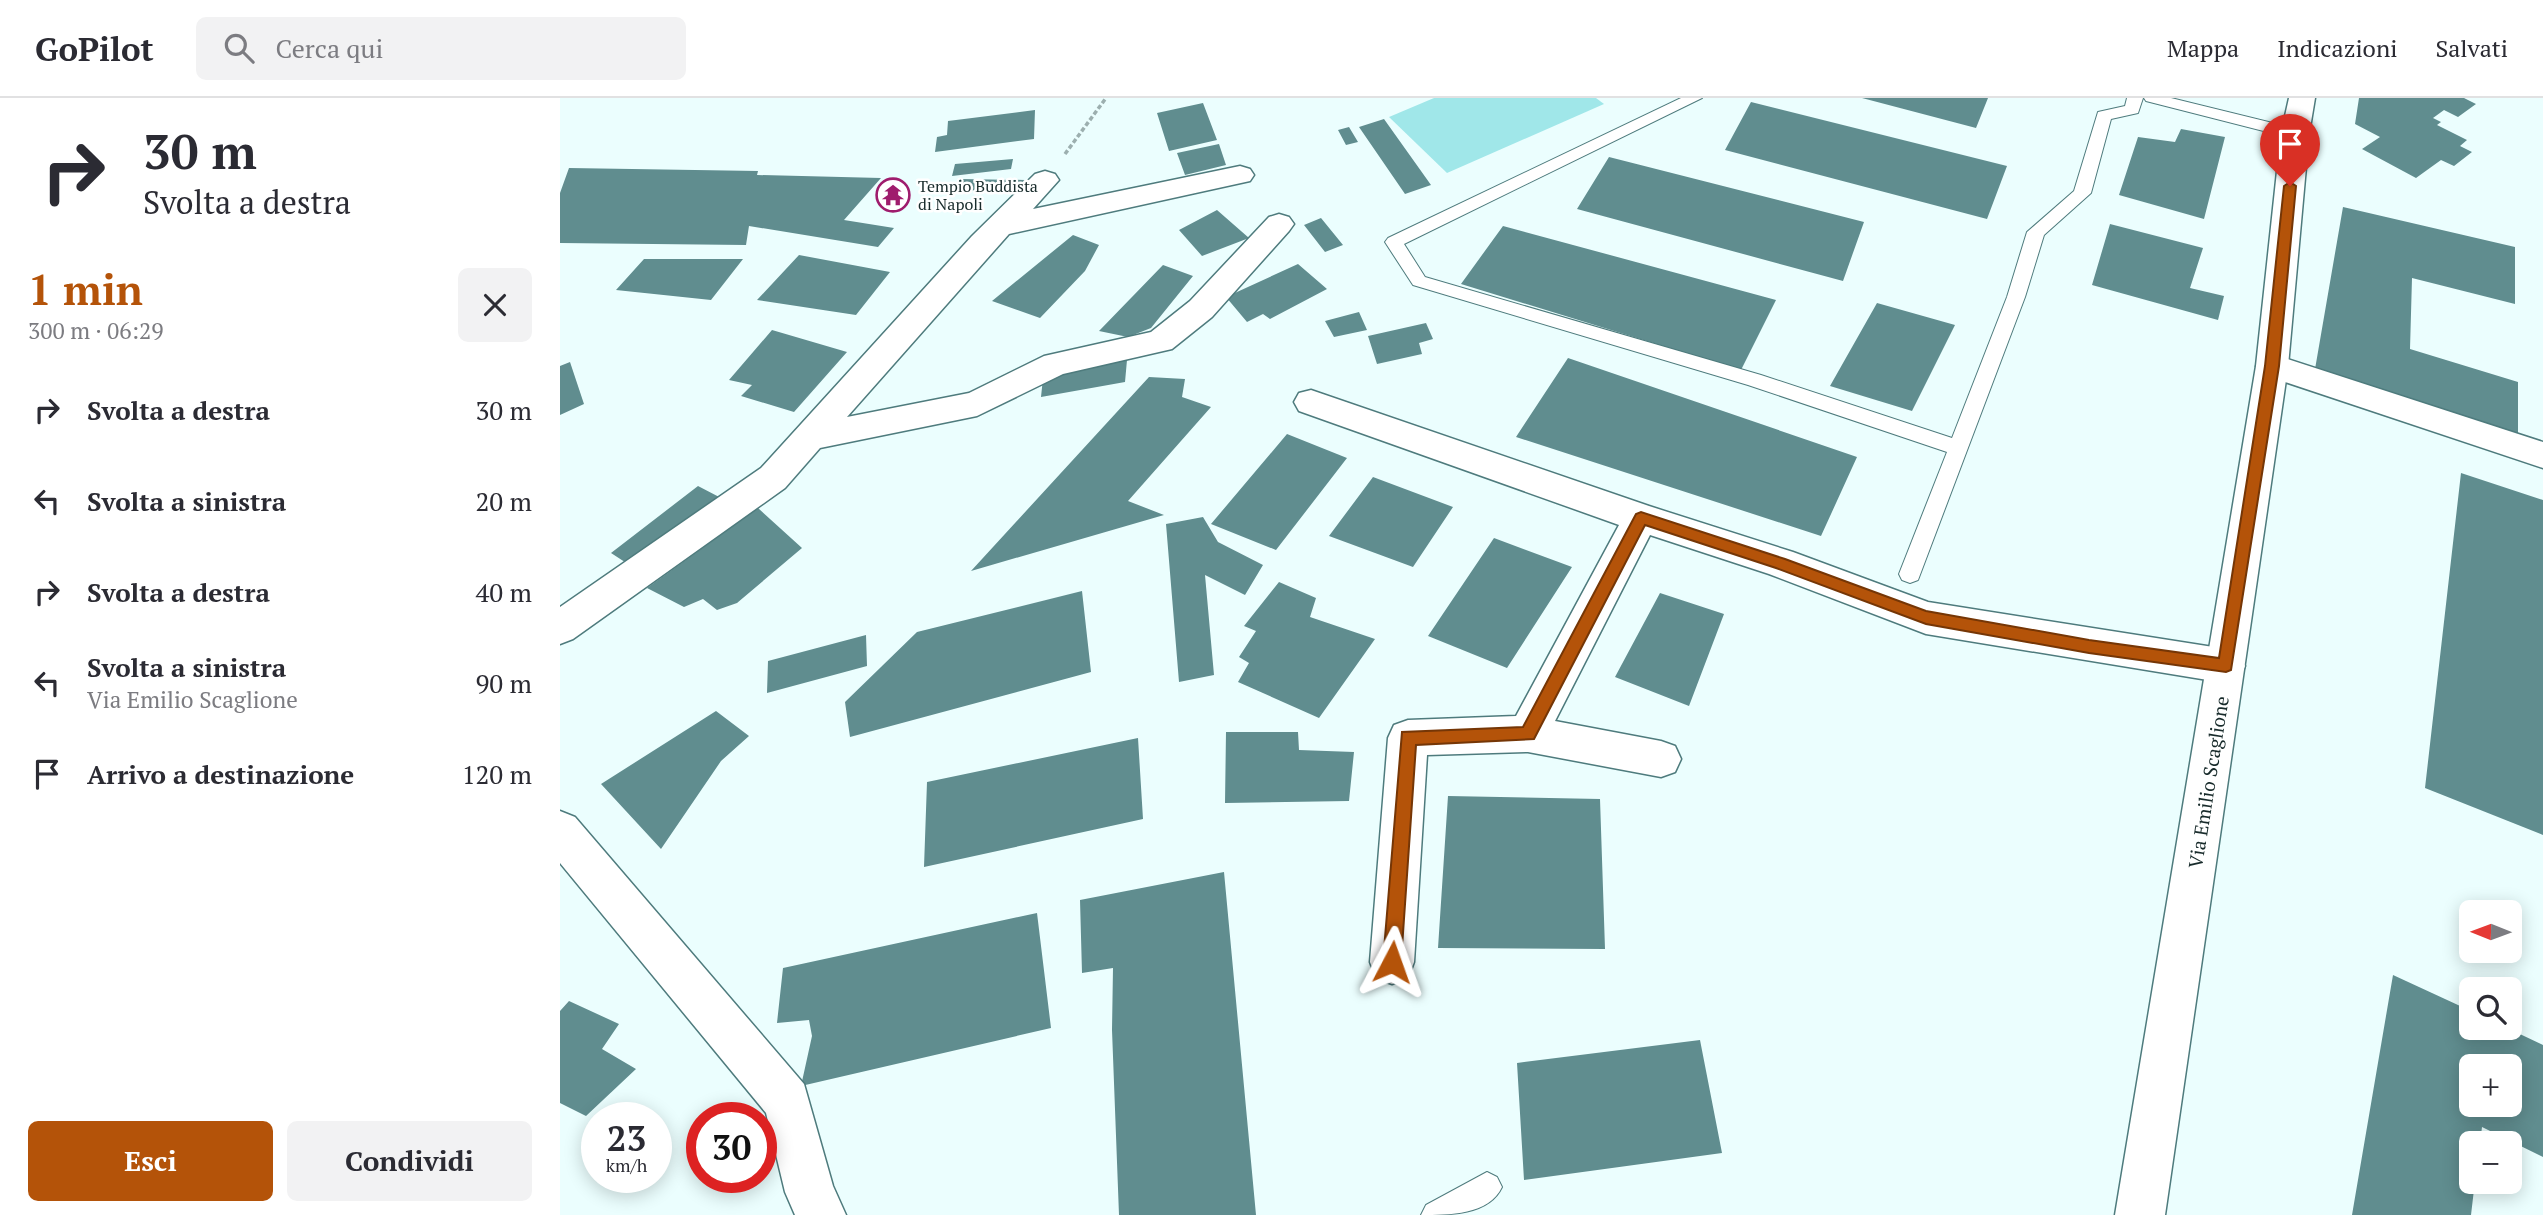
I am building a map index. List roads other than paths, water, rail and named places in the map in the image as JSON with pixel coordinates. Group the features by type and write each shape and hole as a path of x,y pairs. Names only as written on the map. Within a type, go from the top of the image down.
{"street":[{"name":"Via Emilio Scaglione","path":"2140,1215 2272,366 2299,116"},
{"path":"1000,226 1240,175"},
{"path":"560,628 773,478 875,362 1045,180"},
{"path":"811,437 977,404 1055,364 1161,341 1201,309 1279,224"},
{"path":"2272,366 2543,455"},
{"path":"1311,402 1641,518 1780,563 1926,618 2226,666"},
{"path":"1528,734 1641,518"},
{"path":"1392,962 1408,738 1528,734 1661,759"},
{"path":"560,831 787,1101 811,1207"}],"lane":[{"path":"1694,98 1394,242 1419,281 1754,380 1958,448"},
{"path":"1910,574 2017,297 2036,232 2082,192 2104,115 2132,110 2135,98"},
{"path":"2152,98 2299,116"},
{"path":"1436,1215 1487,1187"}],"place":[{"name":"Tempio Buddista di Napoli","path":"893,195"}]}
